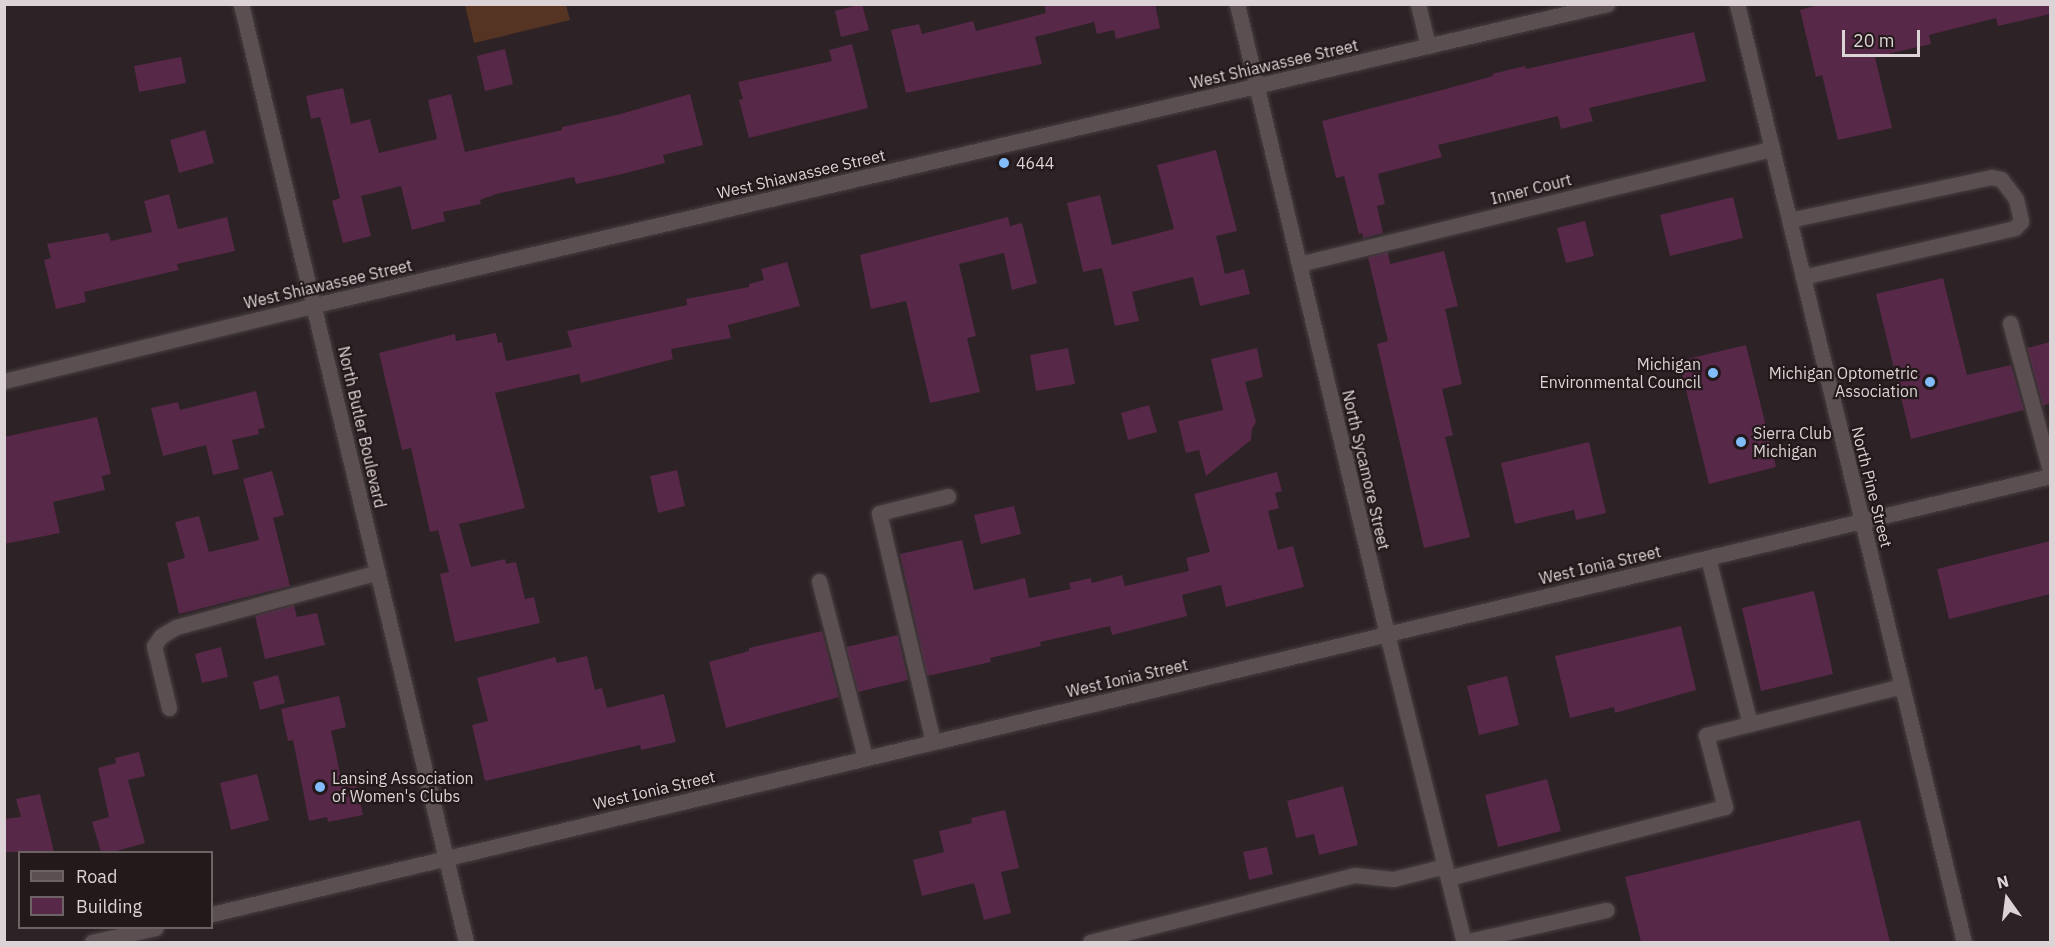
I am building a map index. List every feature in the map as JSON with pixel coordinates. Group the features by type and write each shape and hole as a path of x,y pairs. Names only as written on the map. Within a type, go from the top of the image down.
{"street":[{"name":"North Butler Boulevard","path":"241,4 466,942"},
{"name":"North Sycamore Street","path":"1237,4 1387,634 1464,942"},
{"path":"1418,4 1428,46"},
{"name":"West Shiawassee Street","path":"4,381 315,305 1606,4"},
{"name":"North Pine Street","path":"1737,4 1964,942"},
{"name":"Inner Court","path":"1299,264 1772,149"},
{"path":"1789,220 1979,178 2001,178 2016,199 2021,221 2015,228 1803,277"},
{"path":"2010,323 2050,470"},
{"name":"West Ionia Street","path":"213,914 2050,476"},
{"path":"933,742 879,513 948,496"},
{"path":"1708,558 1750,724"},
{"path":"169,708 154,646 161,636 176,627 378,572"},
{"path":"819,581 865,758"},
{"path":"1090,942 1354,875 1393,879 1446,872 1725,807 1706,735 1902,686"},
{"path":"1464,942 1606,910"},
{"path":"92,942 147,929"}],"shaded area":[{"path":"465,5 566,5 570,20 474,43"}],"building":[{"path":"862,4 869,30 841,37 835,11"},
{"path":"1044,4 1155,4 1160,28 1116,39 1114,30 1097,34 1094,22 1035,37 1042,64 906,93 891,30 919,24 922,34 973,21 976,31 1046,13"},
{"path":"1822,4 2050,4 2050,14 1998,26 1996,18 1929,35 1931,44 1875,57 1892,128 1838,140 1822,75 1816,77 1800,10"},
{"path":"1694,32 1706,81 1589,108 1593,121 1561,129 1558,116 1438,145 1442,157 1378,174 1385,204 1377,206 1383,233 1363,238 1362,233 1359,234 1344,176 1336,178 1322,121 1525,66 1526,69"},
{"path":"852,44 868,108 749,138 739,100 743,99 738,82 832,61 829,50"},
{"path":"505,49 513,84 485,91 477,56"},
{"path":"181,57 186,83 139,92 134,66"},
{"path":"343,88 351,124 370,119 379,153 437,139 428,100 451,94 465,152 562,130 562,127 617,115 690,94 703,145 663,155 665,163 622,174 576,184 574,177 496,194 480,200 481,204 443,212 445,221 412,230 401,186 361,196 371,236 343,243 332,201 340,198 320,117 311,119 306,96"},
{"path":"205,130 214,163 179,173 170,140"},
{"path":"1216,150 1237,231 1216,236 1225,274 1244,269 1250,294 1200,306 1193,277 1132,292 1139,321 1115,326 1102,268 1083,272 1067,203 1100,195 1112,245 1174,229 1157,165"},
{"path":"169,194 178,229 227,217 235,251 177,264 179,270 84,292 86,302 56,309 44,260 51,258 47,244 108,233 111,241 152,232 144,201"},
{"path":"1733,197 1743,238 1670,256 1660,215"},
{"path":"1008,217 1010,226 1022,223 1037,283 1012,290 1004,253 959,264 976,336 967,338 980,392 930,403 906,301 871,309 860,255"},
{"path":"1585,221 1594,256 1566,263 1557,228"},
{"path":"1444,251 1458,306 1445,309 1462,384 1442,389 1453,435 1445,437 1470,537 1424,548 1377,344 1388,341 1368,257 1388,252 1390,264"},
{"path":"787,262 800,306 728,325 731,338 671,349 673,359 581,383 579,374 495,393 525,508 459,524 471,567 505,559 506,564 516,562 525,599 534,597 540,623 455,642 440,574 449,572 438,530 430,532 411,448 402,450 379,353 455,334 456,341 496,333 498,343 502,342 506,361 572,347 567,331 687,305 686,299 749,287 749,284 764,280 761,269"},
{"path":"1943,278 1967,375 2011,365 2024,410 1911,439 1876,294"},
{"path":"2050,342 2050,403 2043,406 2027,348"},
{"path":"1746,345 1776,467 1709,484 1679,361"},
{"path":"1068,348 1075,384 1036,391 1030,355"},
{"path":"1257,348 1263,377 1245,382 1256,422 1252,429 1251,440 1206,476 1199,450 1186,453 1178,421 1223,410 1211,359"},
{"path":"256,391 265,428 258,429 259,434 232,440 239,469 213,475 206,445 163,456 151,408 178,402 180,410"},
{"path":"1149,405 1157,432 1128,440 1121,413"},
{"path":"97,417 111,474 102,476 105,490 53,502 60,533 4,544 4,437"},
{"path":"1589,442 1606,513 1576,520 1574,510 1515,524 1501,463"},
{"path":"677,470 685,506 658,513 650,476"},
{"path":"272,471 284,515 273,518 290,586 179,614 167,563 185,558 175,522 199,516 209,552 259,540 243,479"},
{"path":"1277,472 1282,491 1275,493 1279,508 1268,511 1278,550 1293,546 1304,587 1226,607 1221,585 1182,595 1187,616 1112,635 1110,626 1040,642 1041,646 990,658 991,662 927,676 900,554 962,540 974,590 1025,578 1029,598 1071,589 1069,583 1091,578 1092,583 1122,575 1125,586 1189,571 1186,558 1210,552 1194,494"},
{"path":"1014,506 1021,534 981,544 974,515"},
{"path":"2050,541 2050,594 1949,619 1937,569"},
{"path":"1814,591 1833,674 1761,691 1742,608"},
{"path":"294,605 297,617 317,613 325,645 265,659 255,616"},
{"path":"1681,626 1696,690 1615,713 1614,707 1570,718 1555,656"},
{"path":"822,631 839,697 726,728 709,662 749,651 749,648"},
{"path":"898,635 908,680 858,692 846,647"},
{"path":"221,647 228,677 202,683 195,654"},
{"path":"587,656 595,690 602,688 607,708 664,694 676,742 641,750 640,745 485,781 472,725 488,721 477,678 555,657 557,663"},
{"path":"278,675 285,703 260,710 253,682"},
{"path":"1507,676 1519,725 1479,735 1467,686"},
{"path":"339,696 346,727 331,731 341,778 354,775 363,815 328,822 327,817 309,821 293,740 288,741 281,709"},
{"path":"139,752 145,776 128,780 145,843 117,851 101,851 92,822 109,817 98,768 116,763 115,758"},
{"path":"257,774 269,820 231,830 220,783"},
{"path":"1547,779 1561,831 1498,847 1485,795"},
{"path":"1343,786 1358,845 1319,855 1314,834 1296,838 1287,801"},
{"path":"40,794 54,851 4,852 4,819 21,817 16,799"},
{"path":"1005,810 1019,868 1001,872 1011,913 984,920 974,883 922,896 913,860 944,852 939,831 972,823 971,818"},
{"path":"1860,820 1890,942 1641,942 1625,877"},
{"path":"1267,847 1273,874 1249,880 1243,852"}],"place":[{"name":"4644","path":"1004,163"},
{"name":"Michigan Environmental Council","path":"1713,373"},
{"name":"Michigan Optometric Association","path":"1930,382"},
{"name":"Sierra Club Michigan","path":"1741,442"},
{"name":"Lansing Association of Women's Clubs","path":"320,787"}]}
